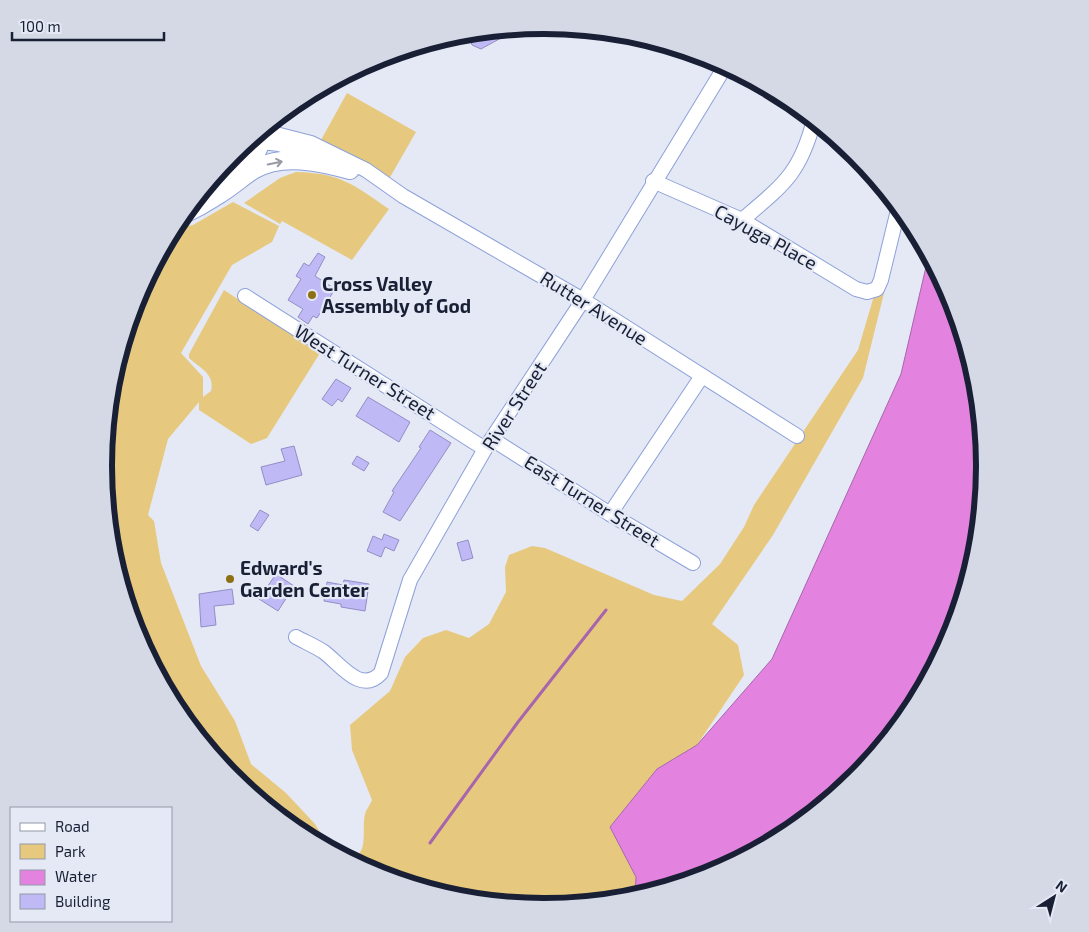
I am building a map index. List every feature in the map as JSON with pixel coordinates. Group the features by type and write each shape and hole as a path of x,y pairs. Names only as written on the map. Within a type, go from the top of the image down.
{"main road":[{"path":"218,195 248,166 255,145"},
{"path":"215,187 234,172 247,152"},
{"path":"201,205 254,170 281,162 313,161 350,170"}],"street":[{"name":"River Street","path":"296,637 318,648 354,678 361,681 376,679 385,665 410,580 489,444 583,300 722,72"},
{"path":"742,220 778,189 796,169 808,142 812,126"},
{"name":"Rutter Avenue","path":"265,136 297,138 333,152 366,170 388,186 583,300 797,436"},
{"name":"Rutter Avenue","path":"263,138 306,152 388,186"},
{"name":"Cayuga Place","path":"654,181 742,220 856,289 867,292 877,289 896,216"},
{"name":"West Turner Street","path":"245,296 489,444"},
{"path":"610,514 702,376"},
{"name":"East Turner Street","path":"489,444 693,563"}],"green space":[{"path":"347,93 416,132 389,179 321,140"},
{"path":"296,172 336,178 356,187 389,209 352,260 282,221 280,224 244,203 280,178"},
{"path":"233,202 279,226 272,242 232,265 181,353 203,377 203,397 211,391 211,380 206,372 189,358 189,354 224,290 320,353 267,438 251,444 199,410 199,402 168,439 148,515 154,521 161,563 201,666 235,721 251,764 286,793 315,824 323,837 281,809 259,791 220,751 185,706 170,682 145,631 127,578 121,550 113,494 112,466 116,410 127,354 135,327 157,275 185,227 193,225"},
{"path":"900,221 863,378 773,535 712,624 738,645 744,675 697,745 657,769 610,827 636,877 635,889 601,895 573,897 544,898 488,895 433,884 357,856 364,841 365,814 372,800 352,750 350,725 390,691 405,657 423,638 446,630 469,638 489,624 506,592 505,567 509,555 532,546 545,548 654,595 682,601 720,564 744,527 754,505 858,350 881,272"}],"water":[{"path":"927,265 944,301 962,354 973,410 977,466 973,522 962,578 954,605 932,657 904,706 887,729 850,772 808,809 736,854 683,875 635,889 636,877 610,827 657,769 697,745 772,659 901,374"}],"building":[{"path":"505,36 481,49 472,45 470,40"},
{"name":"Cross Valley Assembly of God","path":"318,253 325,257 315,276 335,289 317,318 313,316 308,324 298,317 303,309 288,300 301,279 296,276 304,263 309,266"},
{"path":"336,379 351,388 342,402 338,399 332,406 322,399"},
{"path":"368,397 410,422 399,442 356,416"},
{"path":"430,430 451,443 400,521 383,512 394,492 392,491 421,448 419,447"},
{"path":"294,446 302,475 266,485 261,467 285,461 281,449"},
{"path":"357,456 369,463 364,471 352,464"},
{"path":"260,510 269,515 258,531 250,526"},
{"path":"384,534 399,540 394,551 385,547 381,557 367,551 373,536 382,540"},
{"path":"468,540 473,558 462,561 457,543"},
{"path":"276,574 294,586 278,611 259,599"},
{"path":"344,580 369,584 365,611 341,607 341,604 324,601 327,582 343,585"},
{"path":"232,589 234,604 214,606 216,625 201,627 199,594"}],"waterway":[{"path":"430,843 518,722 606,610"}],"place":[{"name":"Cross Valley Assembly of God","path":"312,295"},
{"name":"Edward's Garden Center","path":"230,579"}]}
